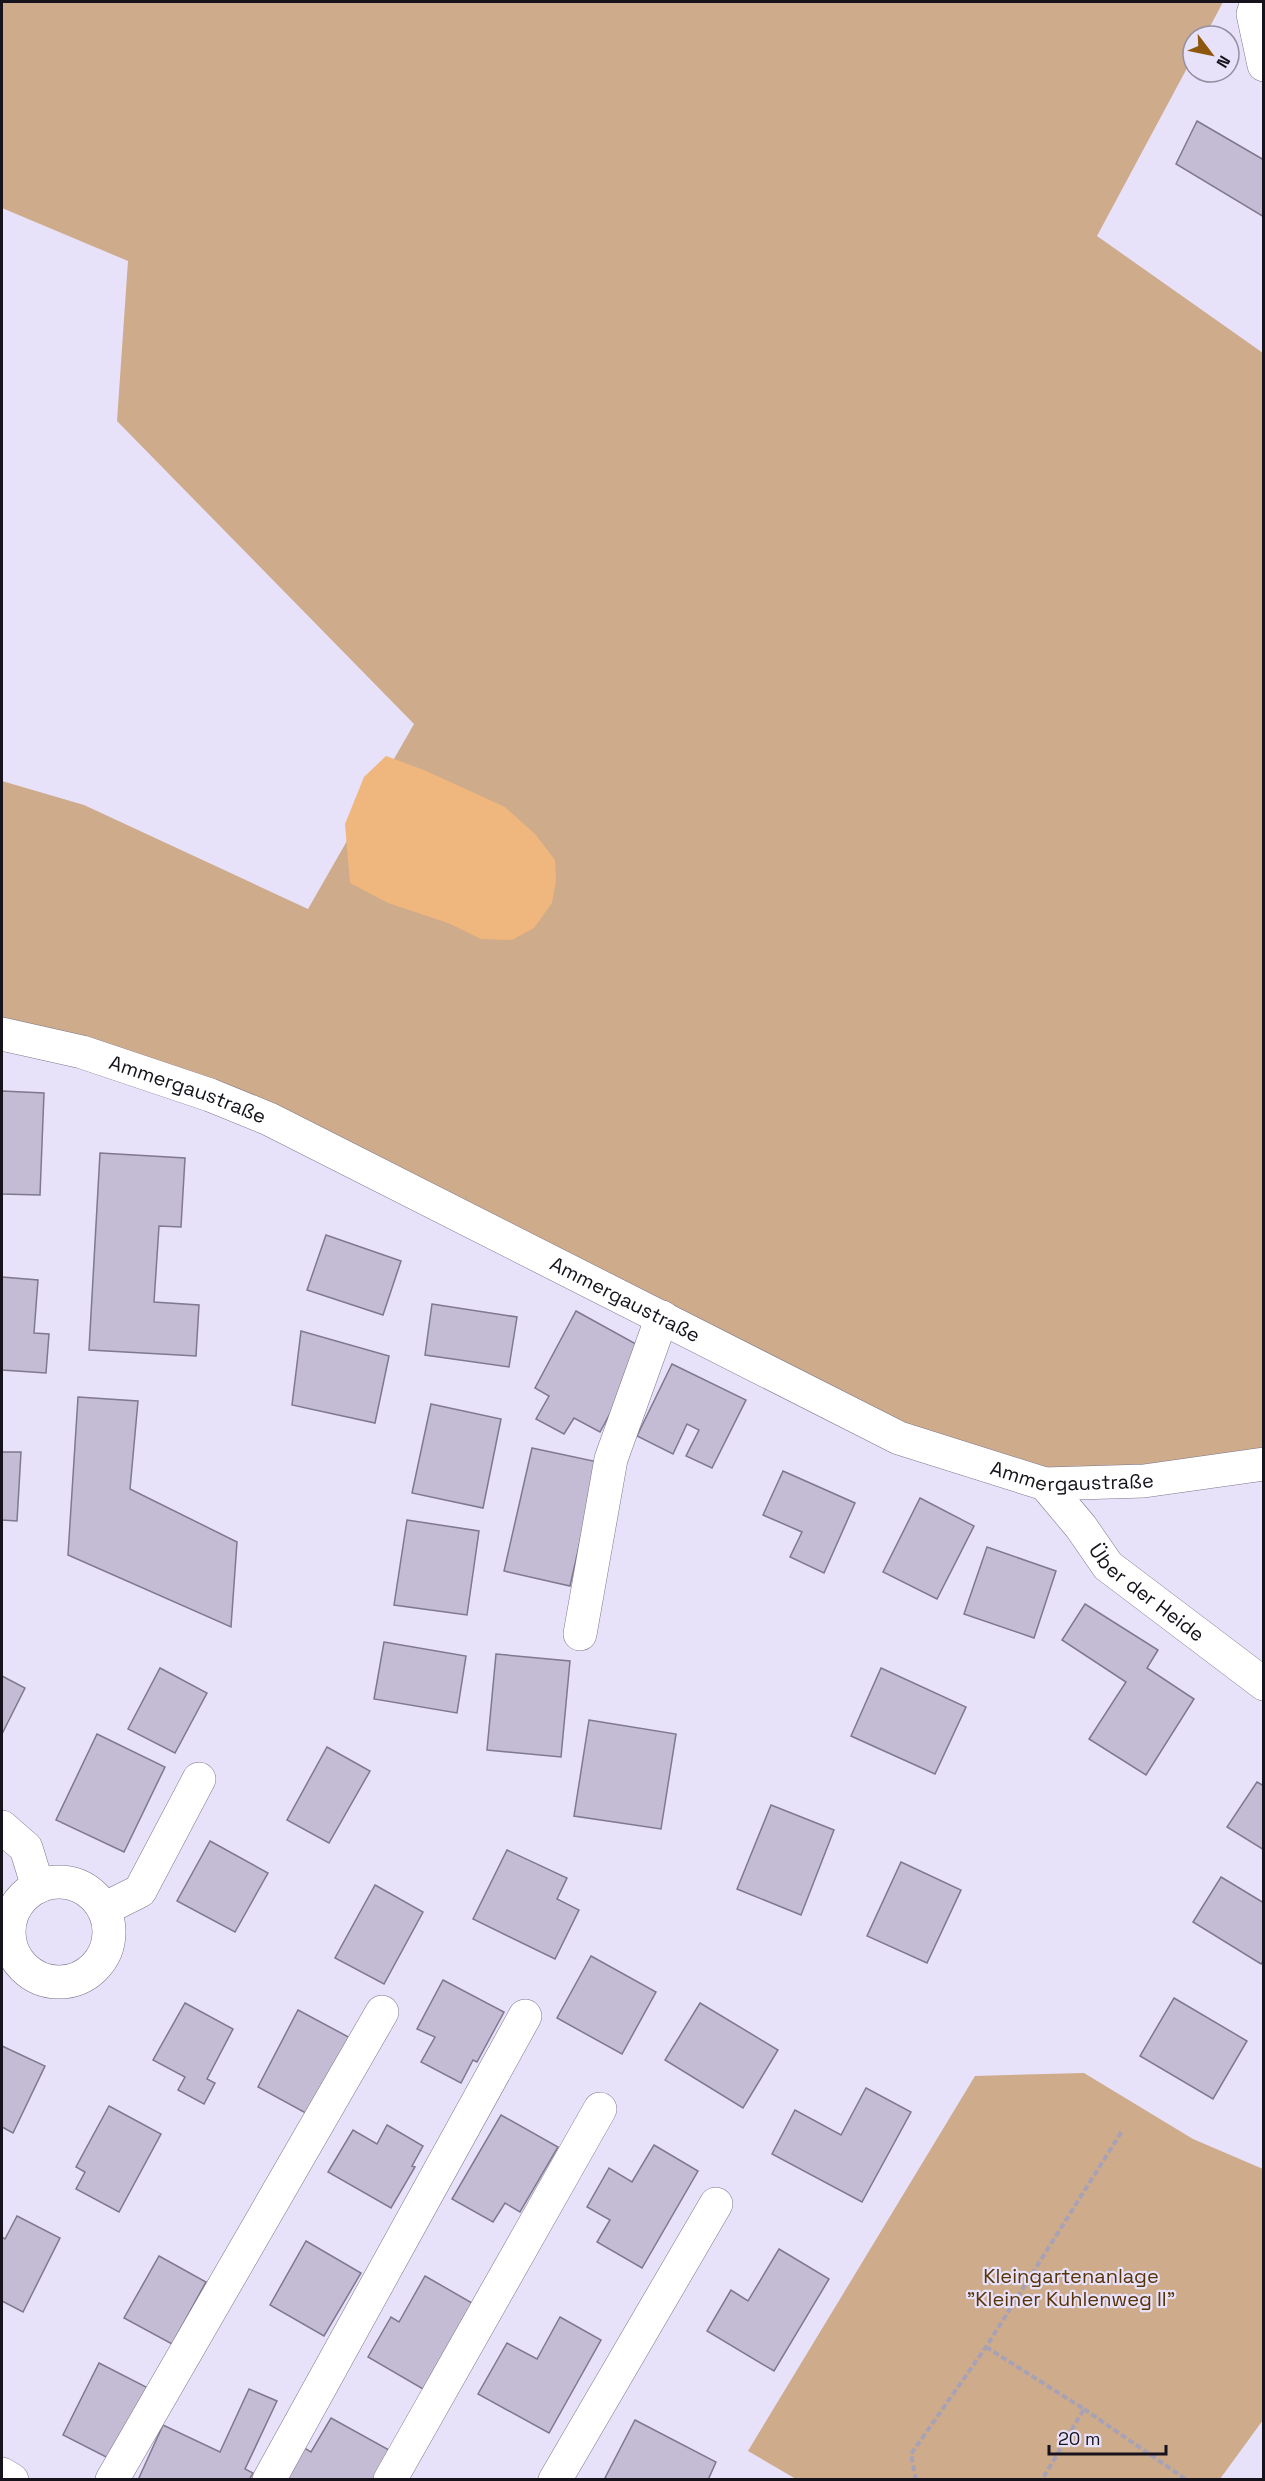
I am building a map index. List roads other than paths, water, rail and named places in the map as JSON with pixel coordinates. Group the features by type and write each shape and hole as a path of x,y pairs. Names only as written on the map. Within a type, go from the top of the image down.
{"street":[{"path":"1257,2 1253,14 1263,65"},
{"name":"Ammergaustraße","path":"2,1034 82,1052 210,1095 269,1119 899,1438 1045,1484 1144,1481 1263,1464"},
{"path":"580,1634 611,1459 662,1317"},
{"name":"Über der Heide","path":"1045,1484 1081,1527 1108,1566 1263,1684"},
{"path":"104,1909 140,1891 199,1779"},
{"path":"2,1827 26,1848 38,1887"},
{"path":"55,1882 72,1883 90,1892 104,1909 110,1931 107,1948 96,1967 82,1977 60,1983 35,1977 19,1963 11,1948 9,1926 14,1909 25,1895 38,1887 55,1882"},
{"path":"111,2480 382,2012"},
{"path":"269,2480 525,2016"},
{"path":"390,2480 600,2109"},
{"path":"555,2480 716,2204"},
{"path":"2,2474 12,2480"}],"park label":[{"name":"Kleingartenanlage \"Kleiner Kuhlenweg II\"","path":"1071,2288"}]}
